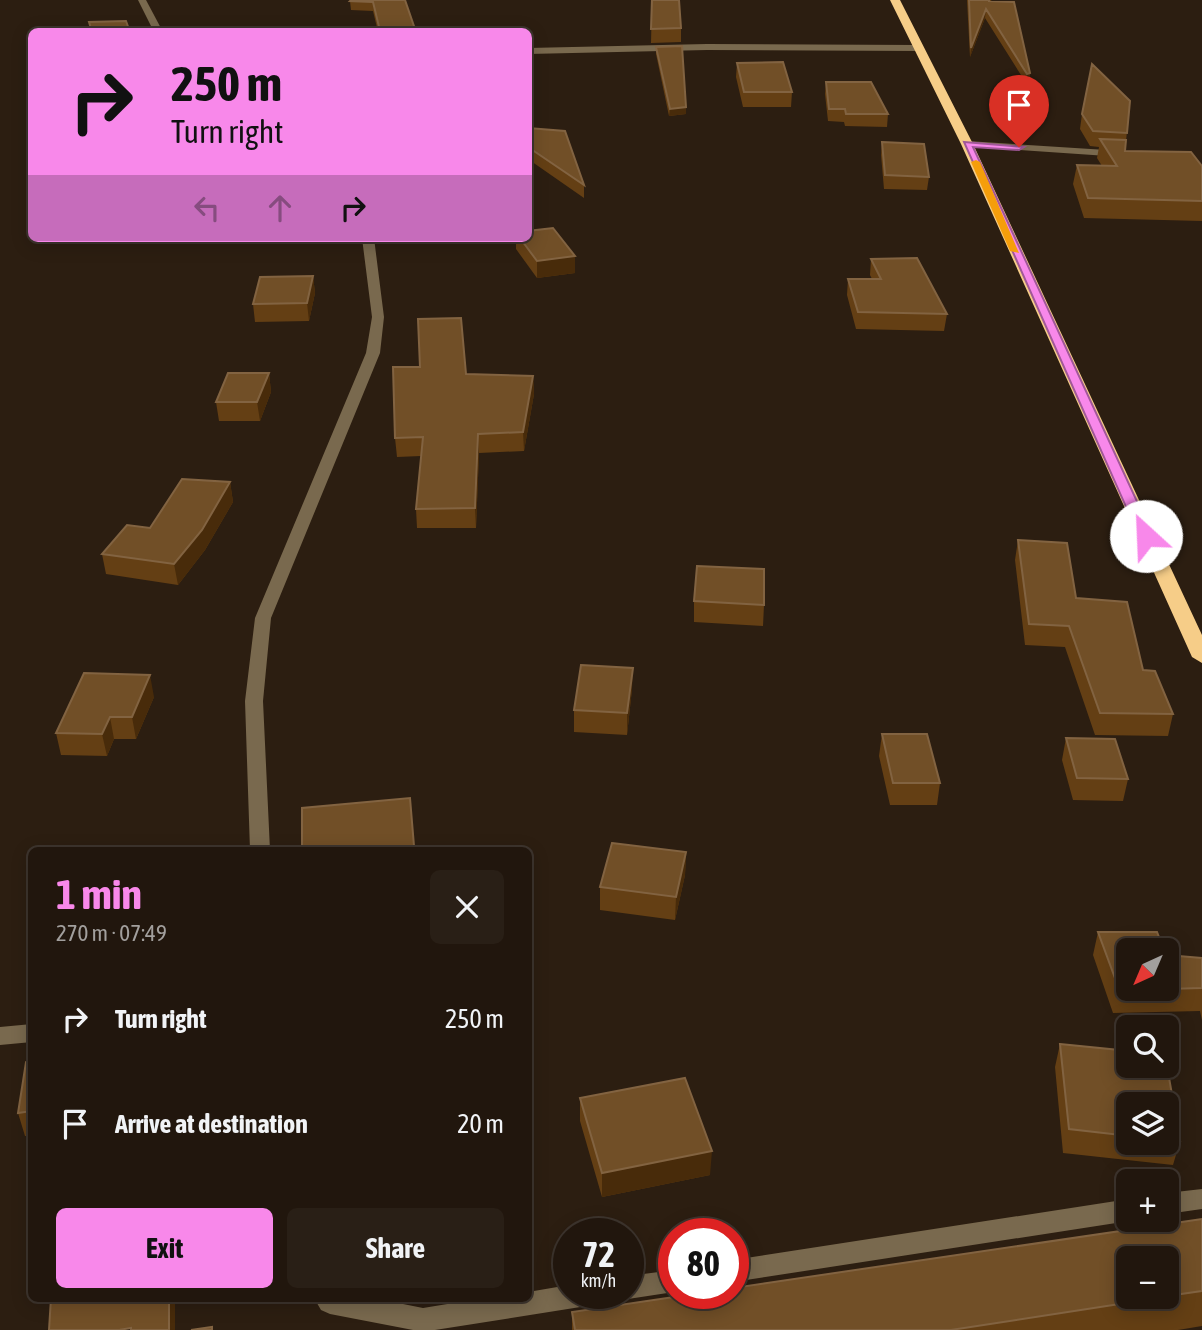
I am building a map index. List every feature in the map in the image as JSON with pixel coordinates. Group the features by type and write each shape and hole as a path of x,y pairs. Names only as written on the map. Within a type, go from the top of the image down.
{"highway":[{"path":"895,0 967,144 1202,657"}],"street":[{"path":"142,0 157,28"},
{"path":"532,51 706,47 919,48"},
{"path":"967,144 1133,155"},
{"path":"260,847 254,701 263,618 373,353 378,317 369,242"},
{"path":"0,1036 28,1032"},
{"path":"1179,1202 1202,1199"},
{"path":"749,1269 1116,1212"},
{"path":"329,1302 424,1320 553,1299"}],"building":[{"path":"405,0 415,28 379,28 373,2 350,1"},
{"path":"652,0 679,0 681,28 651,29"},
{"path":"969,0 1014,2 1030,73 1027,74 986,9 971,48"},
{"path":"126,21 129,28 91,28 89,22"},
{"path":"682,46 686,107 670,109 656,47"},
{"path":"783,62 792,92 744,92 737,63"},
{"path":"1092,64 1130,101 1127,133 1093,131 1082,114"},
{"path":"826,82 871,82 888,114 846,114 845,109 829,109"},
{"path":"532,128 565,131 584,185 532,150"},
{"path":"1100,139 1126,140 1125,151 1191,152 1202,166 1202,201 1088,198 1077,165 1117,166"},
{"path":"882,142 924,144 929,177 885,175"},
{"path":"553,228 575,256 537,261 523,242 532,242 532,231"},
{"path":"917,258 947,314 858,312 848,279 881,279 871,259"},
{"path":"313,276 307,303 253,304 260,277"},
{"path":"461,318 466,374 533,376 523,432 478,434 475,508 416,509 423,437 395,438 393,367 420,367 418,319"},
{"path":"228,373 269,373 257,402 216,402"},
{"path":"182,479 230,482 202,530 174,564 102,554 127,525 150,528"},
{"path":"1018,540 1067,543 1076,598 1127,602 1143,670 1155,671 1173,714 1100,713 1069,626 1029,624"},
{"path":"697,566 764,569 764,605 694,601"},
{"path":"581,665 633,668 627,713 574,710"},
{"path":"84,673 150,675 132,717 110,717 102,734 56,733"},
{"path":"882,734 927,734 940,783 893,783"},
{"path":"1066,738 1115,739 1128,779 1077,778"},
{"path":"410,798 414,846 302,847 302,808"},
{"path":"612,843 686,852 676,897 600,887"},
{"path":"1098,932 1157,932 1159,938 1116,938 1116,981"},
{"path":"1180,956 1202,958 1202,988 1180,989"},
{"path":"1060,1044 1116,1050 1116,1078 1169,1078 1172,1092 1116,1092 1116,1134 1069,1129"},
{"path":"26,1062 28,1112 18,1113"},
{"path":"685,1078 712,1151 602,1173 580,1098"},
{"path":"1202,1219 1202,1291 1179,1294 1179,1246 1116,1246 1116,1305 951,1330 575,1330 572,1312 592,1309 644,1309 644,1301 658,1299 658,1309 749,1309 749,1286 1116,1232 1179,1232 1179,1222"},
{"path":"51,1302 169,1302 169,1330 49,1330"},
{"path":"212,1327 212,1330 191,1330"}],"slow traffic":[{"path":"976,162 1015,251"}],"route":[{"path":"1019,147 967,144 1146,536"}]}
